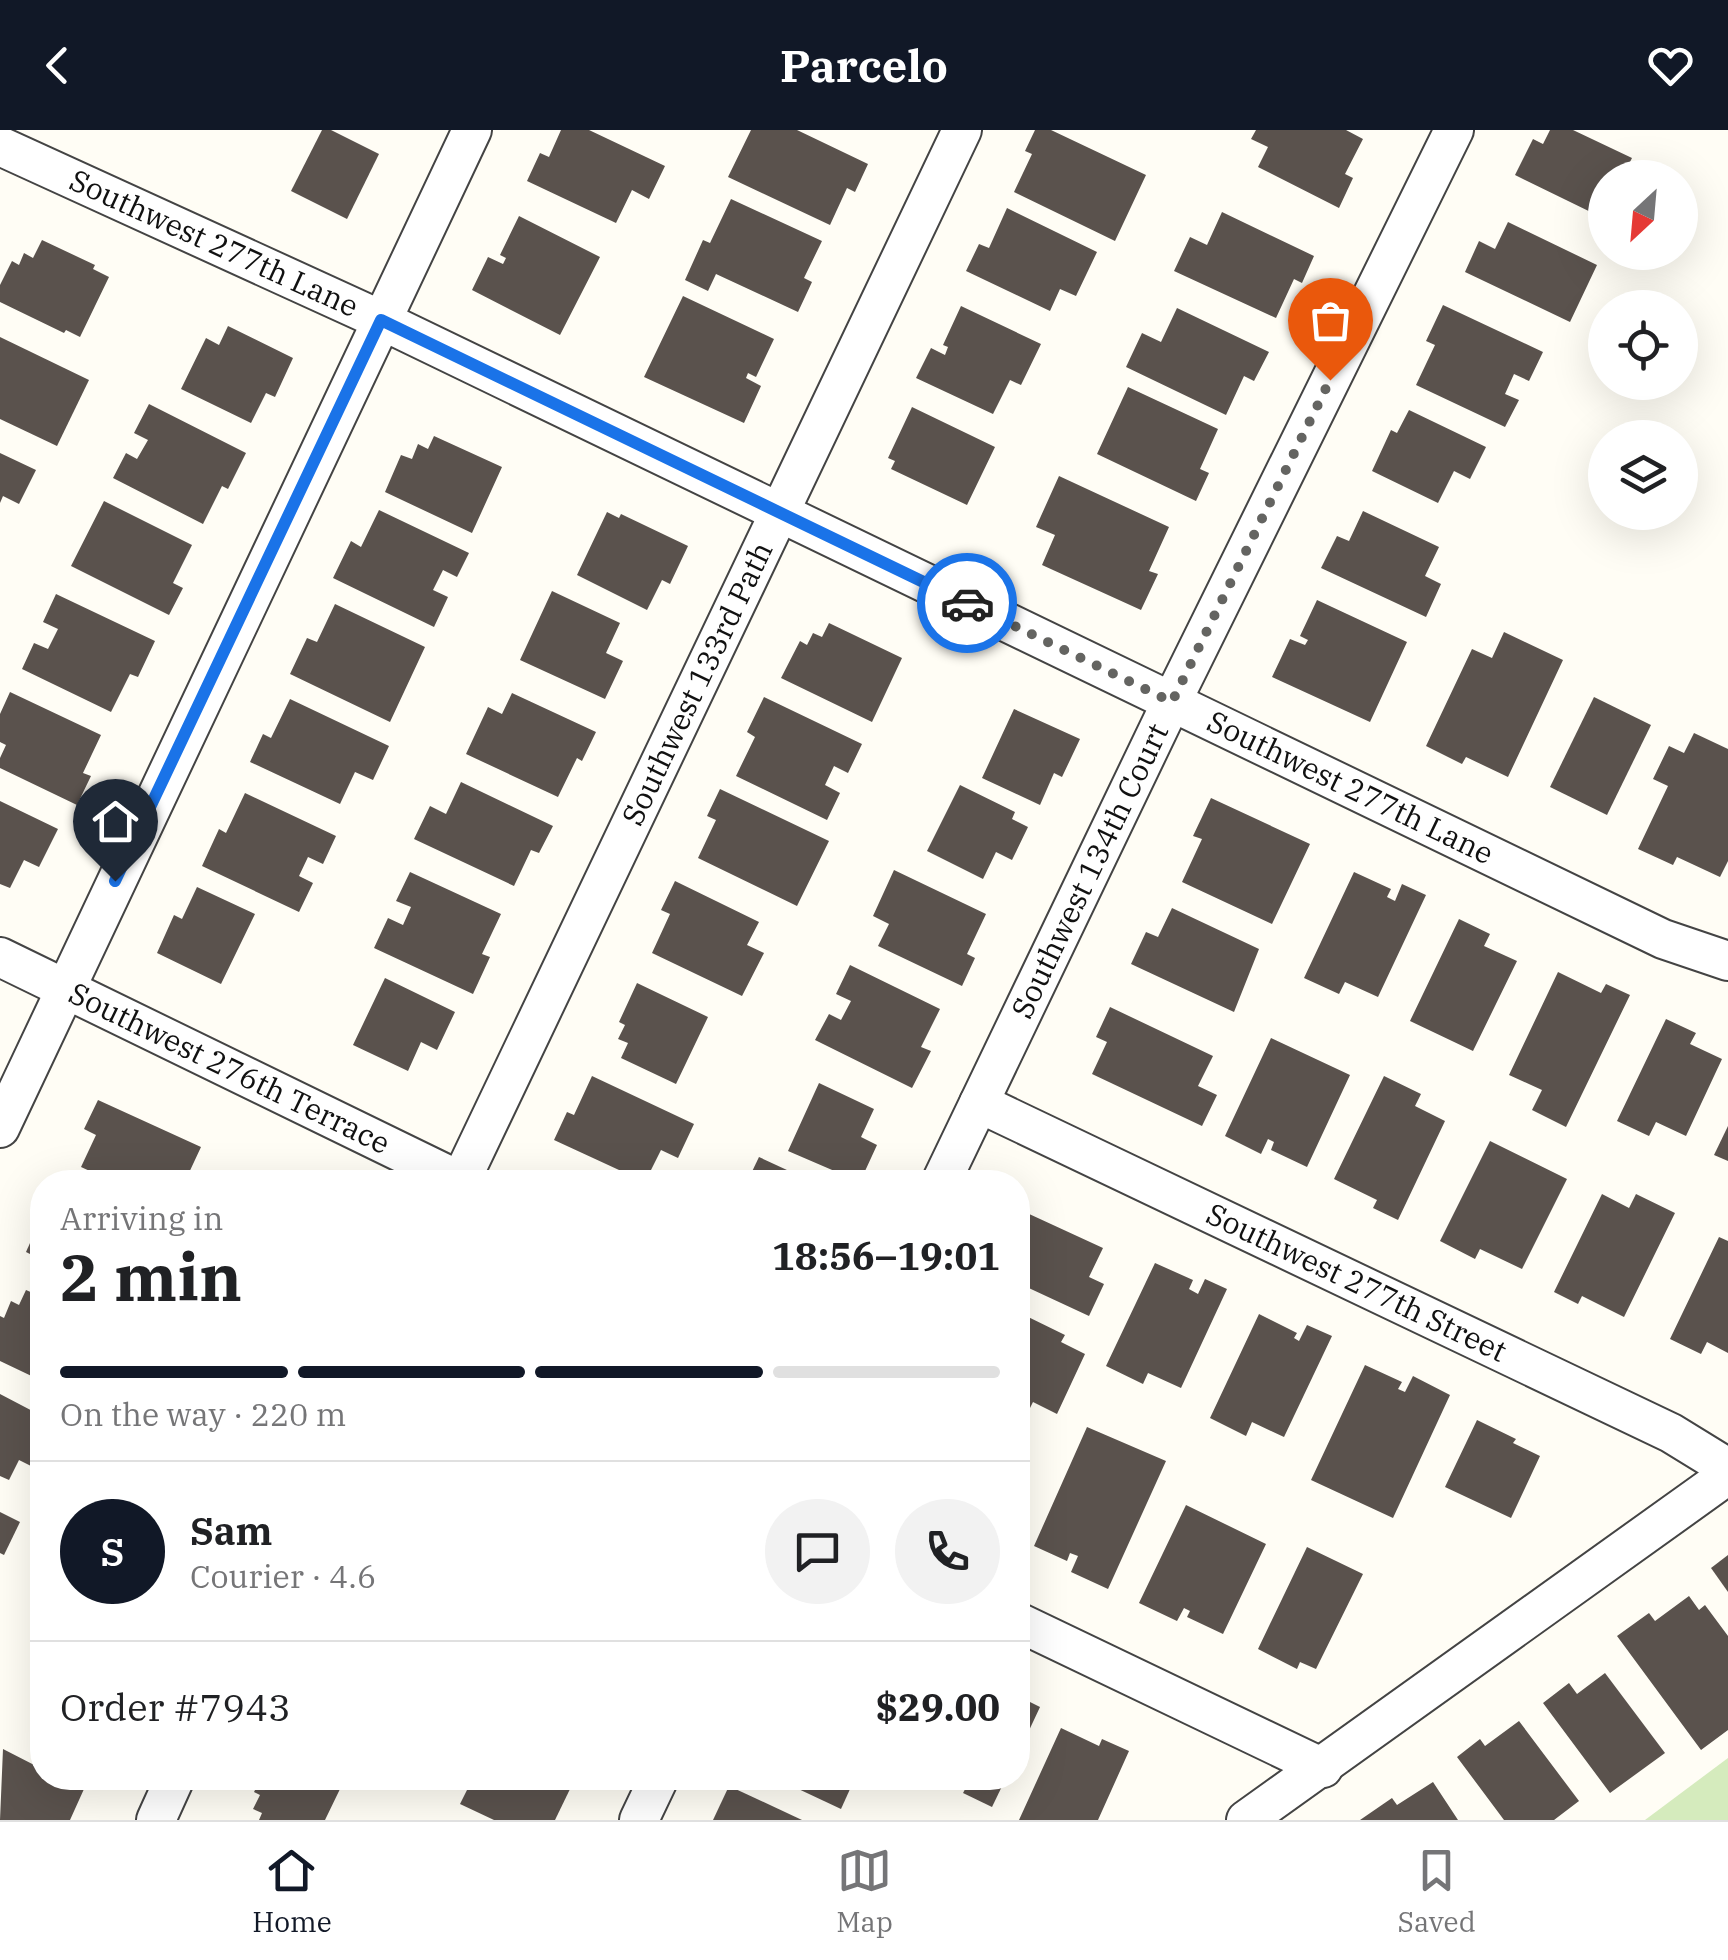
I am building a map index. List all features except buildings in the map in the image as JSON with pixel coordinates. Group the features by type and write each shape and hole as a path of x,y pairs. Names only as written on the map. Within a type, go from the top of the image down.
{"street":[{"path":"0,1128 472,130"},
{"name":"Southwest 133rd Path","path":"466,1170 962,130"},
{"name":"Southwest 134th Court","path":"947,1170 1454,130"},
{"name":"Southwest 277th Lane","path":"0,146 381,320 1663,938 1728,961"},
{"name":"Southwest 276th Terrace","path":"0,957 436,1170"},
{"name":"Southwest 277th Street","path":"979,1103 1672,1432 1728,1472"},
{"path":"1246,1820 1728,1472"},
{"path":"1030,1628 1323,1768"},
{"path":"156,1820 170,1790"},
{"path":"639,1820 654,1790"}],"green space":[{"path":"1728,1758 1728,1820 1645,1820"}],"way so far":[{"path":"967,603 1172,702 1330,380"}],"route":[{"path":"115,881 381,320 967,603"}]}
